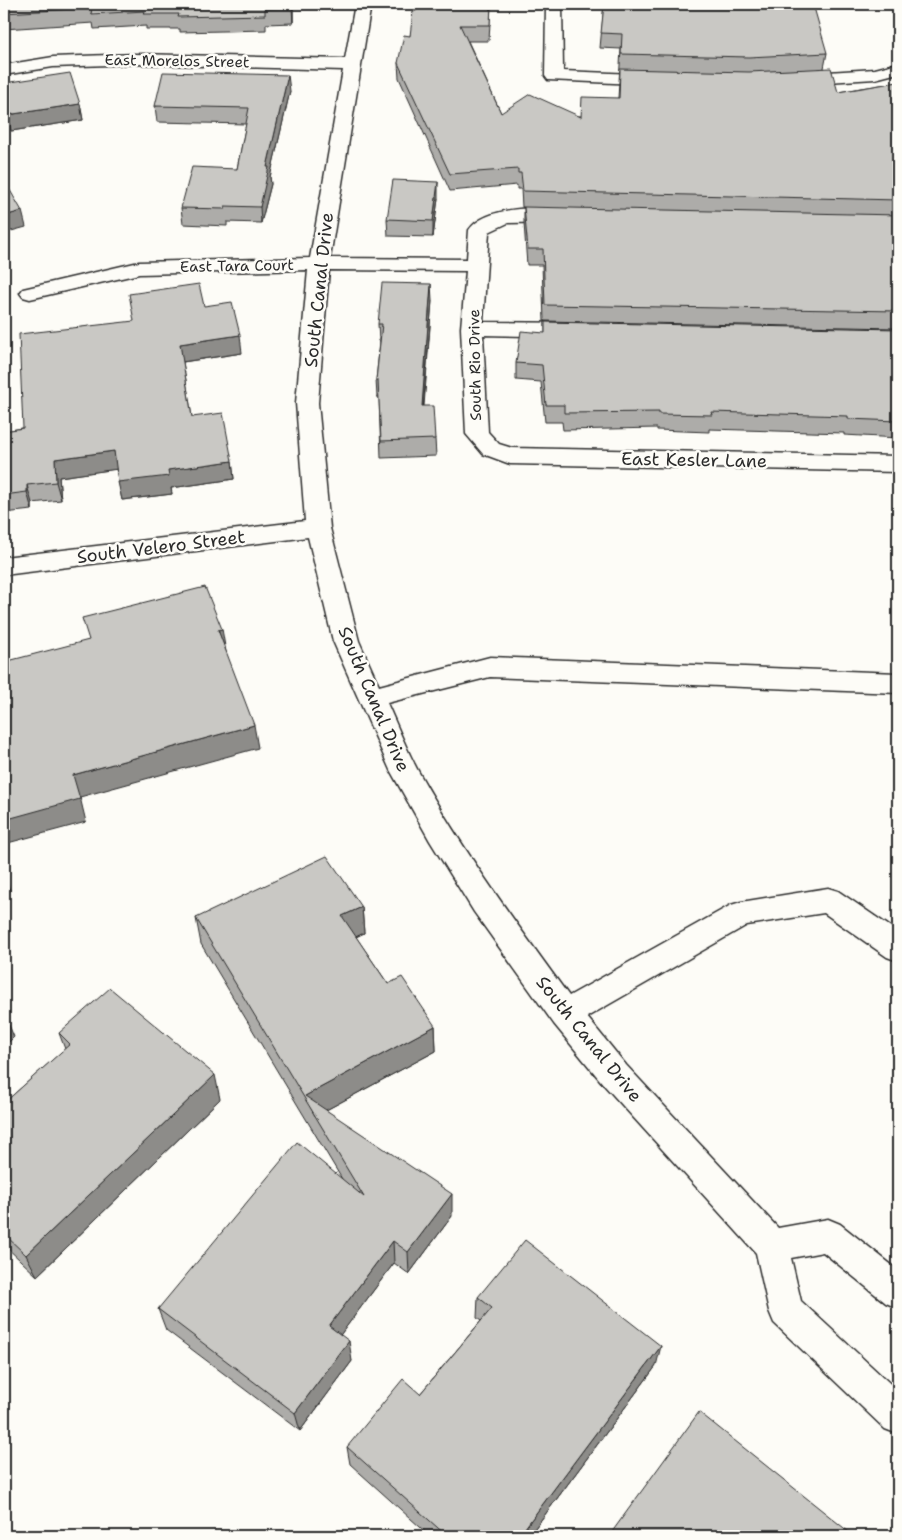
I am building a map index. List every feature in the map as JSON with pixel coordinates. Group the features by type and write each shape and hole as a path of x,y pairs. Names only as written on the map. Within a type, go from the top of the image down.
{"street":[{"name":"South Canal Drive","path":"363,4 319,264 307,403 318,528 346,642 404,770 484,904 565,1014 615,1075 771,1245 786,1311 898,1416"},
{"path":"554,4 554,76 678,81"},
{"name":"East Morelos Street","path":"4,70 17,66 92,60 174,59 352,65"},
{"path":"777,80 874,74 898,68"},
{"name":"South Rio Drive","path":"491,449 477,434 472,328 479,230 489,220 515,215 584,217"},
{"name":"East Tara Court","path":"30,293 139,268 319,264 478,265"},
{"path":"472,328 601,331"},
{"name":"East Kesler Lane","path":"491,449 510,456 898,464"},
{"name":"South Velero Street","path":"4,566 318,528"},
{"path":"370,698 490,667 898,682"},
{"path":"565,1014 741,914 828,900 898,948"},
{"path":"771,1245 828,1234 898,1291"}],"building":[{"path":"4,4 292,4 292,8 265,9 265,15 178,17 179,14 144,14 145,11 91,14 92,8 4,13"},
{"path":"417,4 491,4 490,25 460,25 501,113 530,94 581,117 582,97 619,98 620,69 749,72 831,68 838,92 898,82 898,200 523,191 521,173 518,173 518,169 450,174 398,63 404,35 410,36 413,11 416,11"},
{"path":"604,4 813,4 827,53 749,57 621,54 622,34 601,33"},
{"path":"163,72 288,75 260,207 225,206 225,209 181,208 192,167 237,169 249,108 155,106"},
{"path":"70,73 80,104 7,115 4,102 4,83"},
{"path":"4,180 22,211 4,216"},
{"path":"393,180 438,182 433,221 387,219"},
{"path":"524,207 898,215 898,311 545,305 543,249 528,249"},
{"path":"382,283 431,284 422,406 433,406 435,439 381,441 378,380 376,380 382,324 378,324"},
{"path":"199,284 204,306 232,302 240,335 180,344 192,417 223,413 232,461 168,470 169,476 118,482 114,451 55,459 56,482 27,485 27,492 4,495 4,431 23,428 19,334 134,321 129,294"},
{"path":"545,322 898,329 898,421 848,419 848,416 711,412 712,415 659,414 659,412 564,413 564,405 546,405 542,365 516,363 521,331 545,333"},
{"path":"205,587 222,629 218,630 254,725 73,775 80,799 4,820 4,662 89,640 82,618"},
{"path":"327,856 362,907 342,916 388,984 402,977 435,1026 305,1096 452,1194 408,1252 393,1241 329,1326 349,1341 295,1413 158,1309 297,1142 364,1197 196,918"},
{"path":"110,988 215,1075 26,1255 4,1234 4,1103 70,1044 59,1033"},
{"path":"525,1240 661,1346 519,1536 447,1536 347,1447 403,1379 420,1394 492,1308 478,1297"},
{"path":"699,1412 854,1536 609,1536"},
{"path":"4,1530 10,1536 4,1536"}]}
